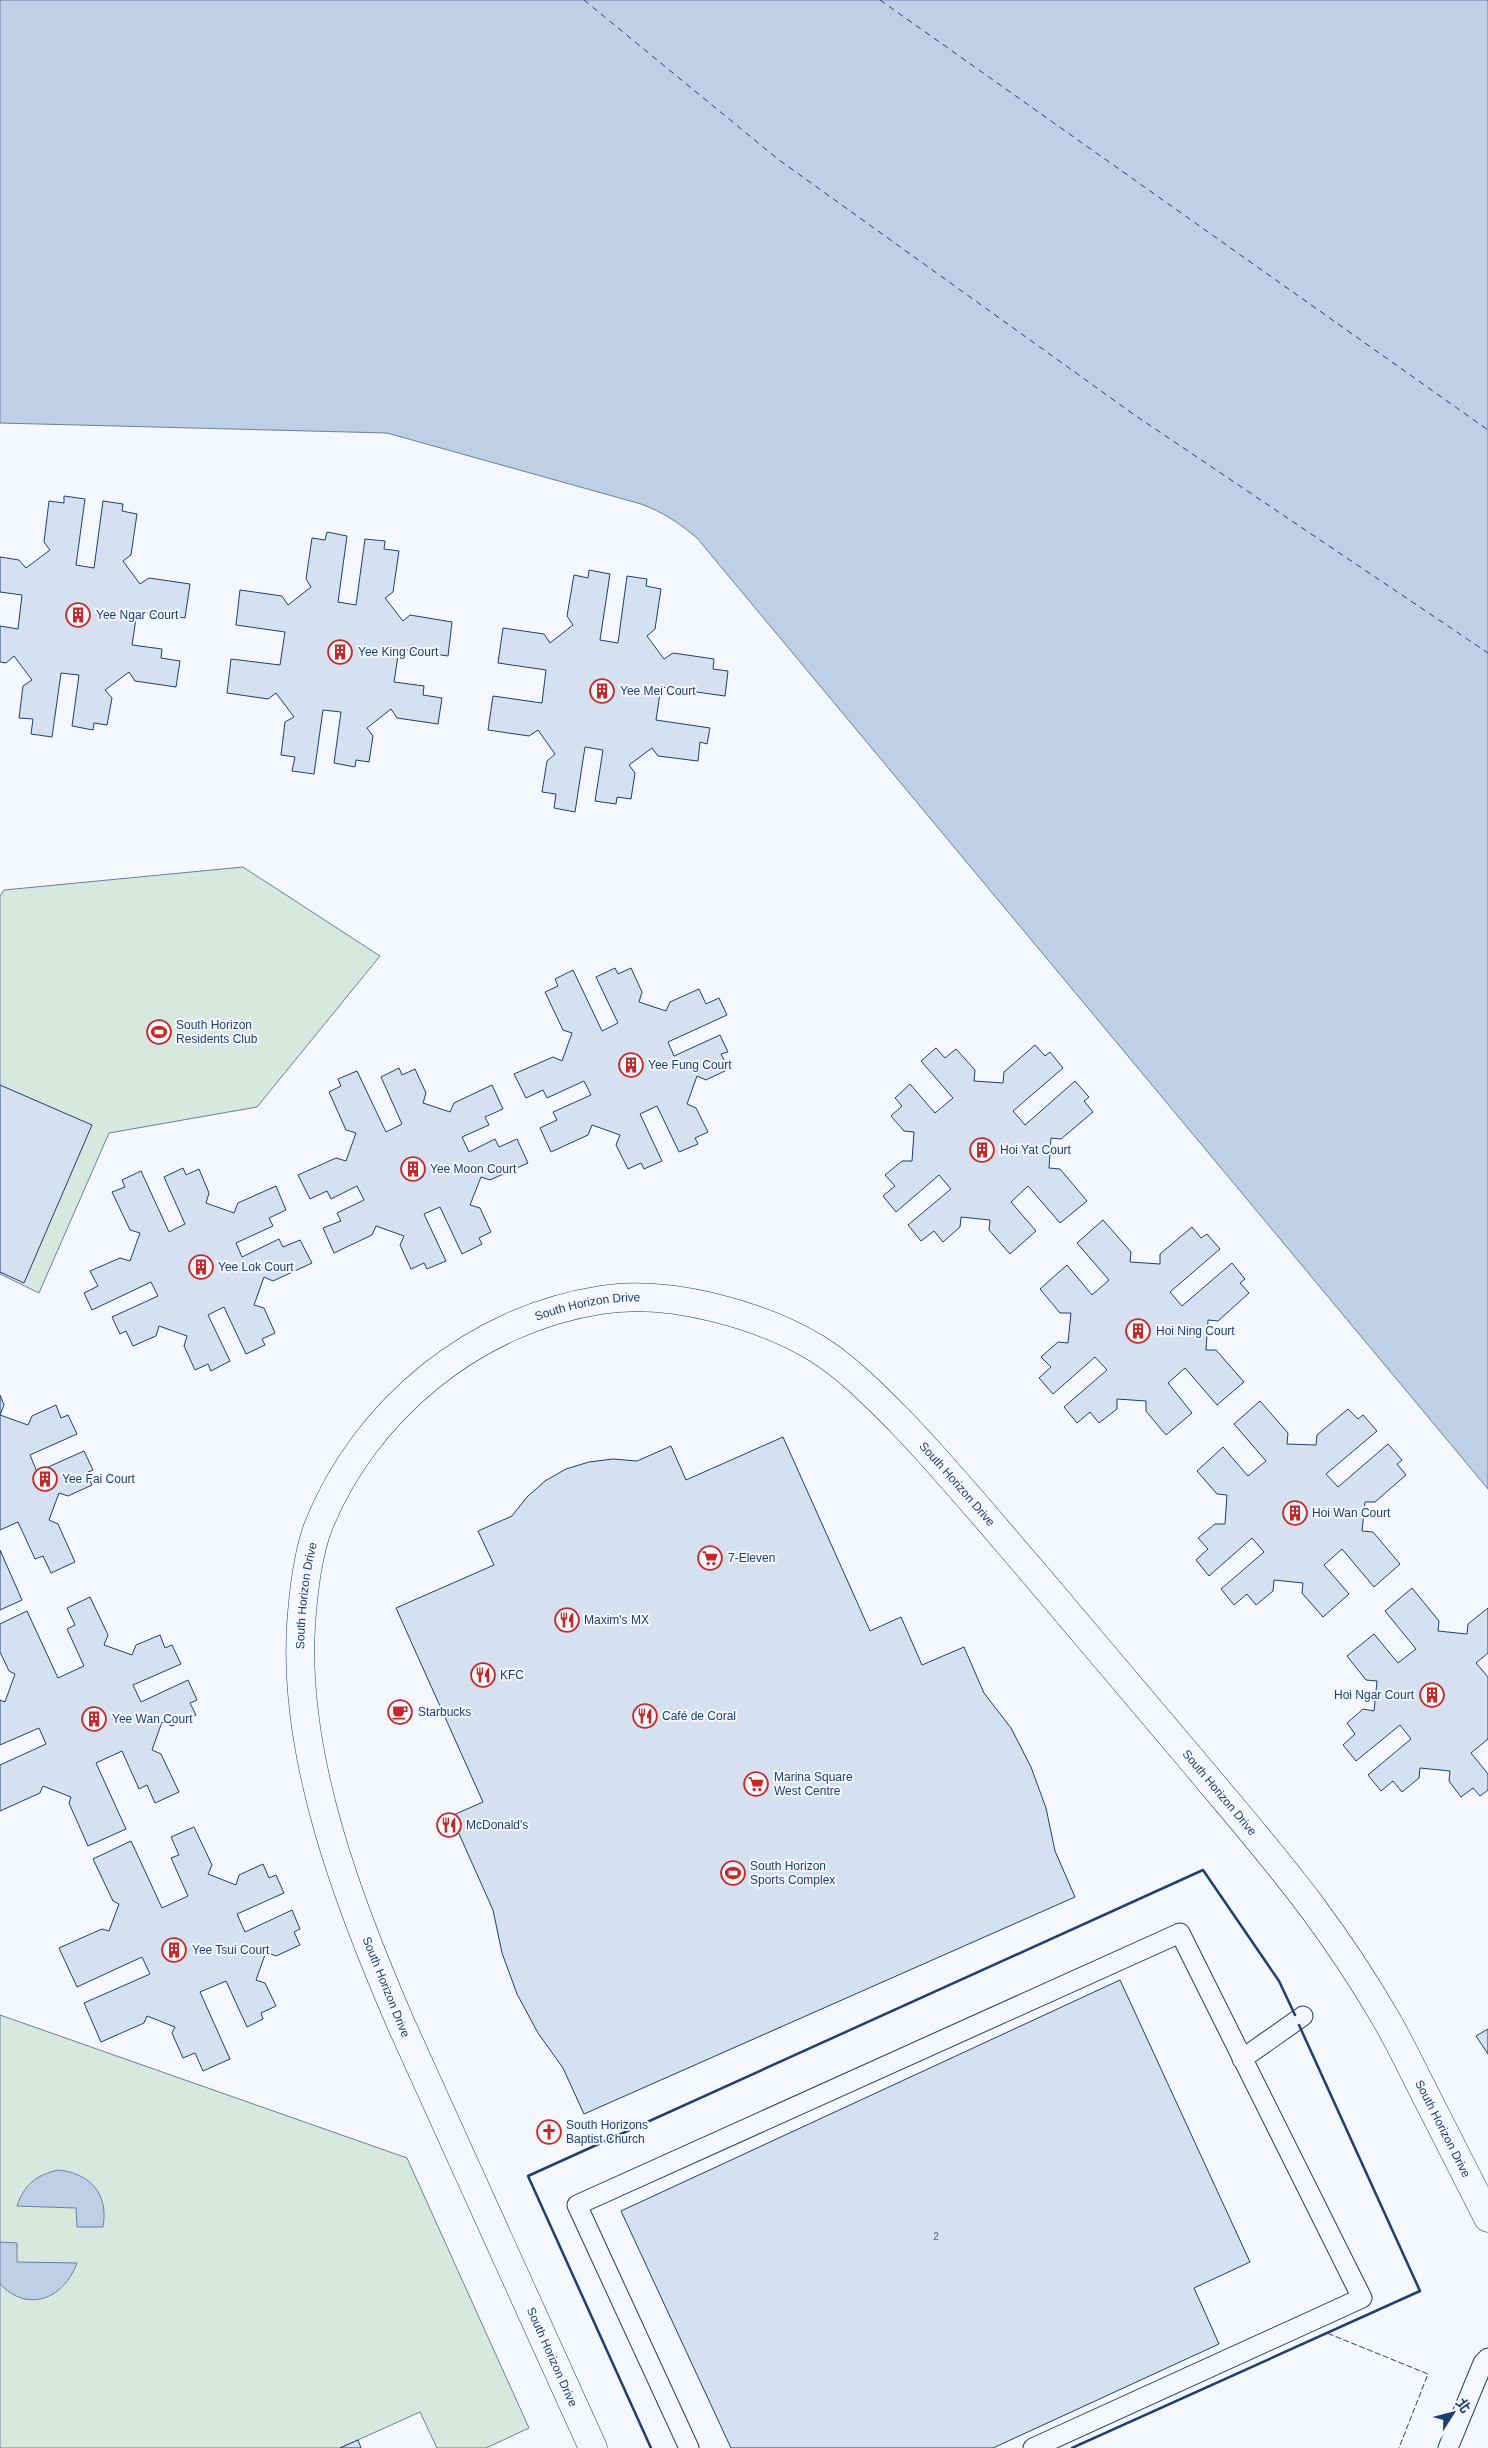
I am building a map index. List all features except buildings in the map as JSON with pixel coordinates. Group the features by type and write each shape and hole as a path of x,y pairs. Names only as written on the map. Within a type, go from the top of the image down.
{"street":[{"name":"South Horizon Drive","path":"592,2448 374,1960 330,1830 304,1717 300,1670 301,1623 307,1576 317,1531 345,1473 383,1420 429,1376 483,1340 542,1314 605,1299 660,1299 715,1307 767,1324 816,1348 860,1381 943,1466 1262,1843 1313,1909 1386,2018 1488,2218"}],"lane":[{"path":"690,2448 577,2205 1180,1933 1362,2298 1033,2448"},
{"path":"1242,2058 1304,2016"},
{"path":"1448,2448 1483,2363 1488,2358"}],"shaded area":[{"name":"South Horizon Residents Club","path":"243,867 380,956 257,1107 109,1133 39,1293 0,1274 0,896 4,890"},
{"path":"0,2015 407,2158 529,2428 486,2448 437,2448 420,2412 340,2448 0,2448"}],"water":[{"path":"0,0 1488,0 1488,1489 697,538 677,523 664,514 641,504 387,433 0,423"},
{"path":"58,2170 79,2176 95,2187 103,2205 103,2227 77,2227 76,2208 17,2206 23,2192 32,2182 43,2175"},
{"path":"0,2242 17,2243 17,2262 77,2263 64,2285 55,2293 34,2300 22,2298 11,2293 0,2284"}],"ferry route":[{"path":"584,0 779,160 1136,416 1488,653"},
{"path":"880,0 1488,430"}],"fence":[{"path":"1072,2448 1327,2333 1428,2374 1399,2448"}],"wall":[{"path":"651,2448 528,2176 1203,1870 1279,1981 1295,2015"},
{"path":"1072,2448 1420,2291 1299,2025"}],"place":[{"name":"Yee Ngar Court","path":"78,615"},
{"name":"Yee King Court","path":"340,652"},
{"name":"Yee Mei Court","path":"602,691"},
{"name":"South Horizon Residents Club","path":"159,1032"},
{"name":"Yee Fung Court","path":"631,1065"},
{"name":"Hoi Yat Court","path":"982,1150"},
{"name":"Yee Moon Court","path":"413,1169"},
{"name":"Yee Lok Court","path":"201,1267"},
{"name":"Hoi Ning Court","path":"1138,1331"},
{"name":"Yee Fai Court","path":"45,1479"},
{"name":"Hoi Wan Court","path":"1295,1513"},
{"name":"7-Eleven","path":"710,1558"},
{"name":"Maxim's MX","path":"567,1620"},
{"name":"KFC","path":"483,1675"},
{"name":"Hoi Ngar Court","path":"1432,1695"},
{"name":"Starbucks","path":"400,1712"},
{"name":"Café de Coral","path":"645,1716"},
{"name":"Yee Wan Court","path":"94,1719"},
{"name":"Marina Square West Centre","path":"756,1784"},
{"name":"McDonald's","path":"449,1825"},
{"name":"South Horizon Sports Complex","path":"733,1873"},
{"name":"Yee Tsui Court","path":"174,1950"},
{"name":"South Horizons Baptist Church","path":"549,2132"}]}
